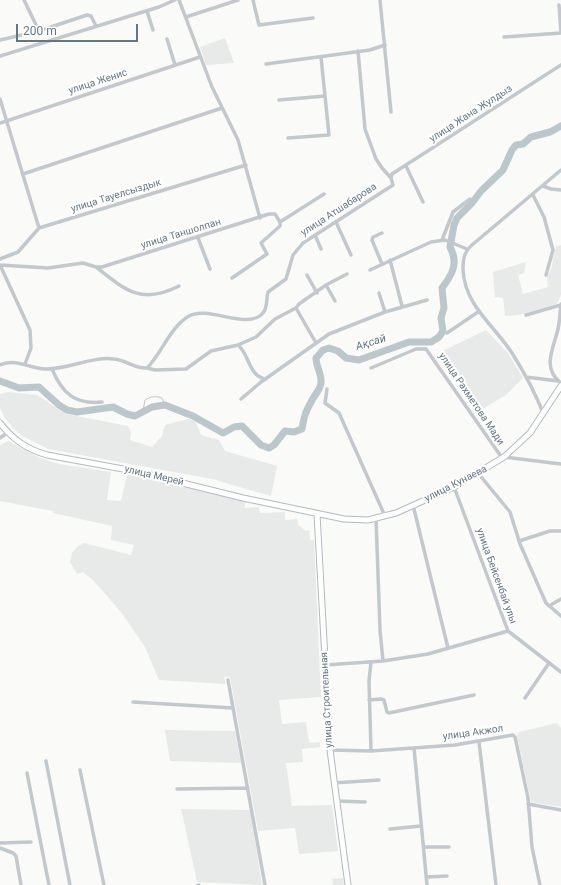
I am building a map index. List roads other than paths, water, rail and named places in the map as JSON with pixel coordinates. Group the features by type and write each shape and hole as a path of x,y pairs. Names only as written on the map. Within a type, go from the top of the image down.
{"main road":[{"name":"улица Кунаева","path":"317,514 353,520 376,518 413,505 454,487 504,458 530,432 561,386"},
{"name":"улица Мерей","path":"0,423 7,433 25,447 47,455 148,474 243,498 317,514"},
{"name":"улица Строительная","path":"317,514 330,750 333,783 348,885"}],"street":[{"path":"24,0 39,32"},
{"path":"0,56 147,11 175,0"},
{"path":"179,0 200,57 222,108 238,140 260,218"},
{"path":"186,17 238,0"},
{"path":"253,0 258,25 314,18"},
{"path":"380,0 391,112"},
{"path":"504,37 561,33 559,5"},
{"path":"147,11 153,30"},
{"path":"0,40 39,32 87,15 91,16 96,26"},
{"path":"167,39 175,65"},
{"path":"266,64 370,50 385,45"},
{"path":"358,51 365,129 376,159 391,178"},
{"name":"улица Женис","path":"0,123 200,57"},
{"path":"288,138 329,135 321,57"},
{"name":"улица Жана Жулдыз","path":"391,178 392,174 561,65"},
{"path":"279,100 325,96"},
{"path":"0,99 39,228 18,252 0,259"},
{"path":"23,174 222,108"},
{"name":"улица Тауелсыздык","path":"39,228 246,165"},
{"path":"406,166 423,202"},
{"path":"543,413 526,377 511,352 478,312 468,295 465,284 463,262 467,249 561,170"},
{"name":"улица Атшабарова","path":"147,368 174,332 189,316 201,313 249,319 260,315 265,309 268,292 288,276 295,251 303,243 391,186 393,182 391,178"},
{"path":"543,186 550,190 561,190"},
{"path":"232,278 267,254 261,243 276,231 280,222 324,194"},
{"path":"533,195 544,217 553,250 546,275"},
{"path":"444,240 453,212 470,199"},
{"name":"улица Таншолпан","path":"25,364 31,348 30,330 0,265 48,268 83,263 96,267 102,267 198,238 272,213 275,214 280,222"},
{"path":"336,222 351,255"},
{"path":"382,233 373,237 372,240 382,264"},
{"path":"315,235 321,249"},
{"path":"198,238 210,269"},
{"path":"370,270 430,242 444,240 467,249"},
{"path":"390,260 402,306"},
{"path":"96,267 109,278 142,296 160,295 179,286"},
{"path":"0,365 12,362 38,368 52,369 113,358 137,367 155,370 182,370 211,351 238,345 256,338 275,319 296,308 299,304 317,293 326,285 347,274"},
{"path":"307,275 317,293"},
{"path":"326,285 335,301"},
{"path":"379,294 385,312"},
{"path":"241,399 316,342 340,329 402,306 427,300"},
{"path":"526,315 561,305 560,318 550,354 553,374 559,382"},
{"path":"296,308 316,342"},
{"path":"447,333 478,312"},
{"path":"238,345 246,354 253,371 259,378 266,379"},
{"name":"улица Рахметова Мади","path":"371,368 416,349 426,349 496,452 504,458 561,464"},
{"path":"52,369 57,381 71,397 86,402 102,402"},
{"path":"526,377 559,382"},
{"path":"327,389 325,403 339,413 385,516"},
{"path":"0,438 7,433"},
{"path":"478,473 510,512 519,541 549,606 561,616"},
{"name":"улица Бейсенбай улы","path":"454,487 508,631 561,672"},
{"path":"413,505 448,648"},
{"path":"376,518 380,630 383,661"},
{"path":"519,541 550,531 561,531"},
{"path":"549,606 561,599"},
{"path":"325,665 383,661 428,654 508,631"},
{"path":"371,662 369,675 371,751"},
{"path":"525,698 549,663"},
{"path":"228,680 265,885"},
{"path":"369,700 384,700 387,712 389,713 474,695"},
{"path":"133,702 234,708"},
{"name":"улица Акжол","path":"330,750 371,751 414,748 479,742 513,735 515,737 528,804 532,847 540,885"},
{"path":"479,742 496,885"},
{"path":"414,748 427,885"},
{"path":"46,762 70,885"},
{"path":"80,770 104,885"},
{"path":"27,773 49,885"},
{"path":"333,783 379,780"},
{"path":"177,789 248,788"},
{"path":"336,801 365,802"},
{"path":"528,804 561,810"},
{"path":"390,829 421,826"},
{"path":"0,843 31,842"},
{"path":"424,847 449,847"},
{"path":"0,848 16,856 20,885"},
{"path":"426,877 447,876"}],"waterway":[{"name":"Ақсай","path":"0,381 19,388 39,387 59,405 67,410 77,412 113,407 135,416 152,407 165,405 193,416 223,433 234,427 242,426 261,445 269,448 274,445 285,431 294,432 302,429 306,412 321,383 316,358 323,350 329,348 338,351 346,358 359,360 409,342 431,342 439,337 443,331 441,318 444,308 442,288 453,269 454,258 450,247 454,225 457,218 472,203 481,191 503,170 512,150 516,145 523,144 531,137 550,132 561,126"},
{"path":"143,411 145,400 151,397 162,398 165,405"}]}
